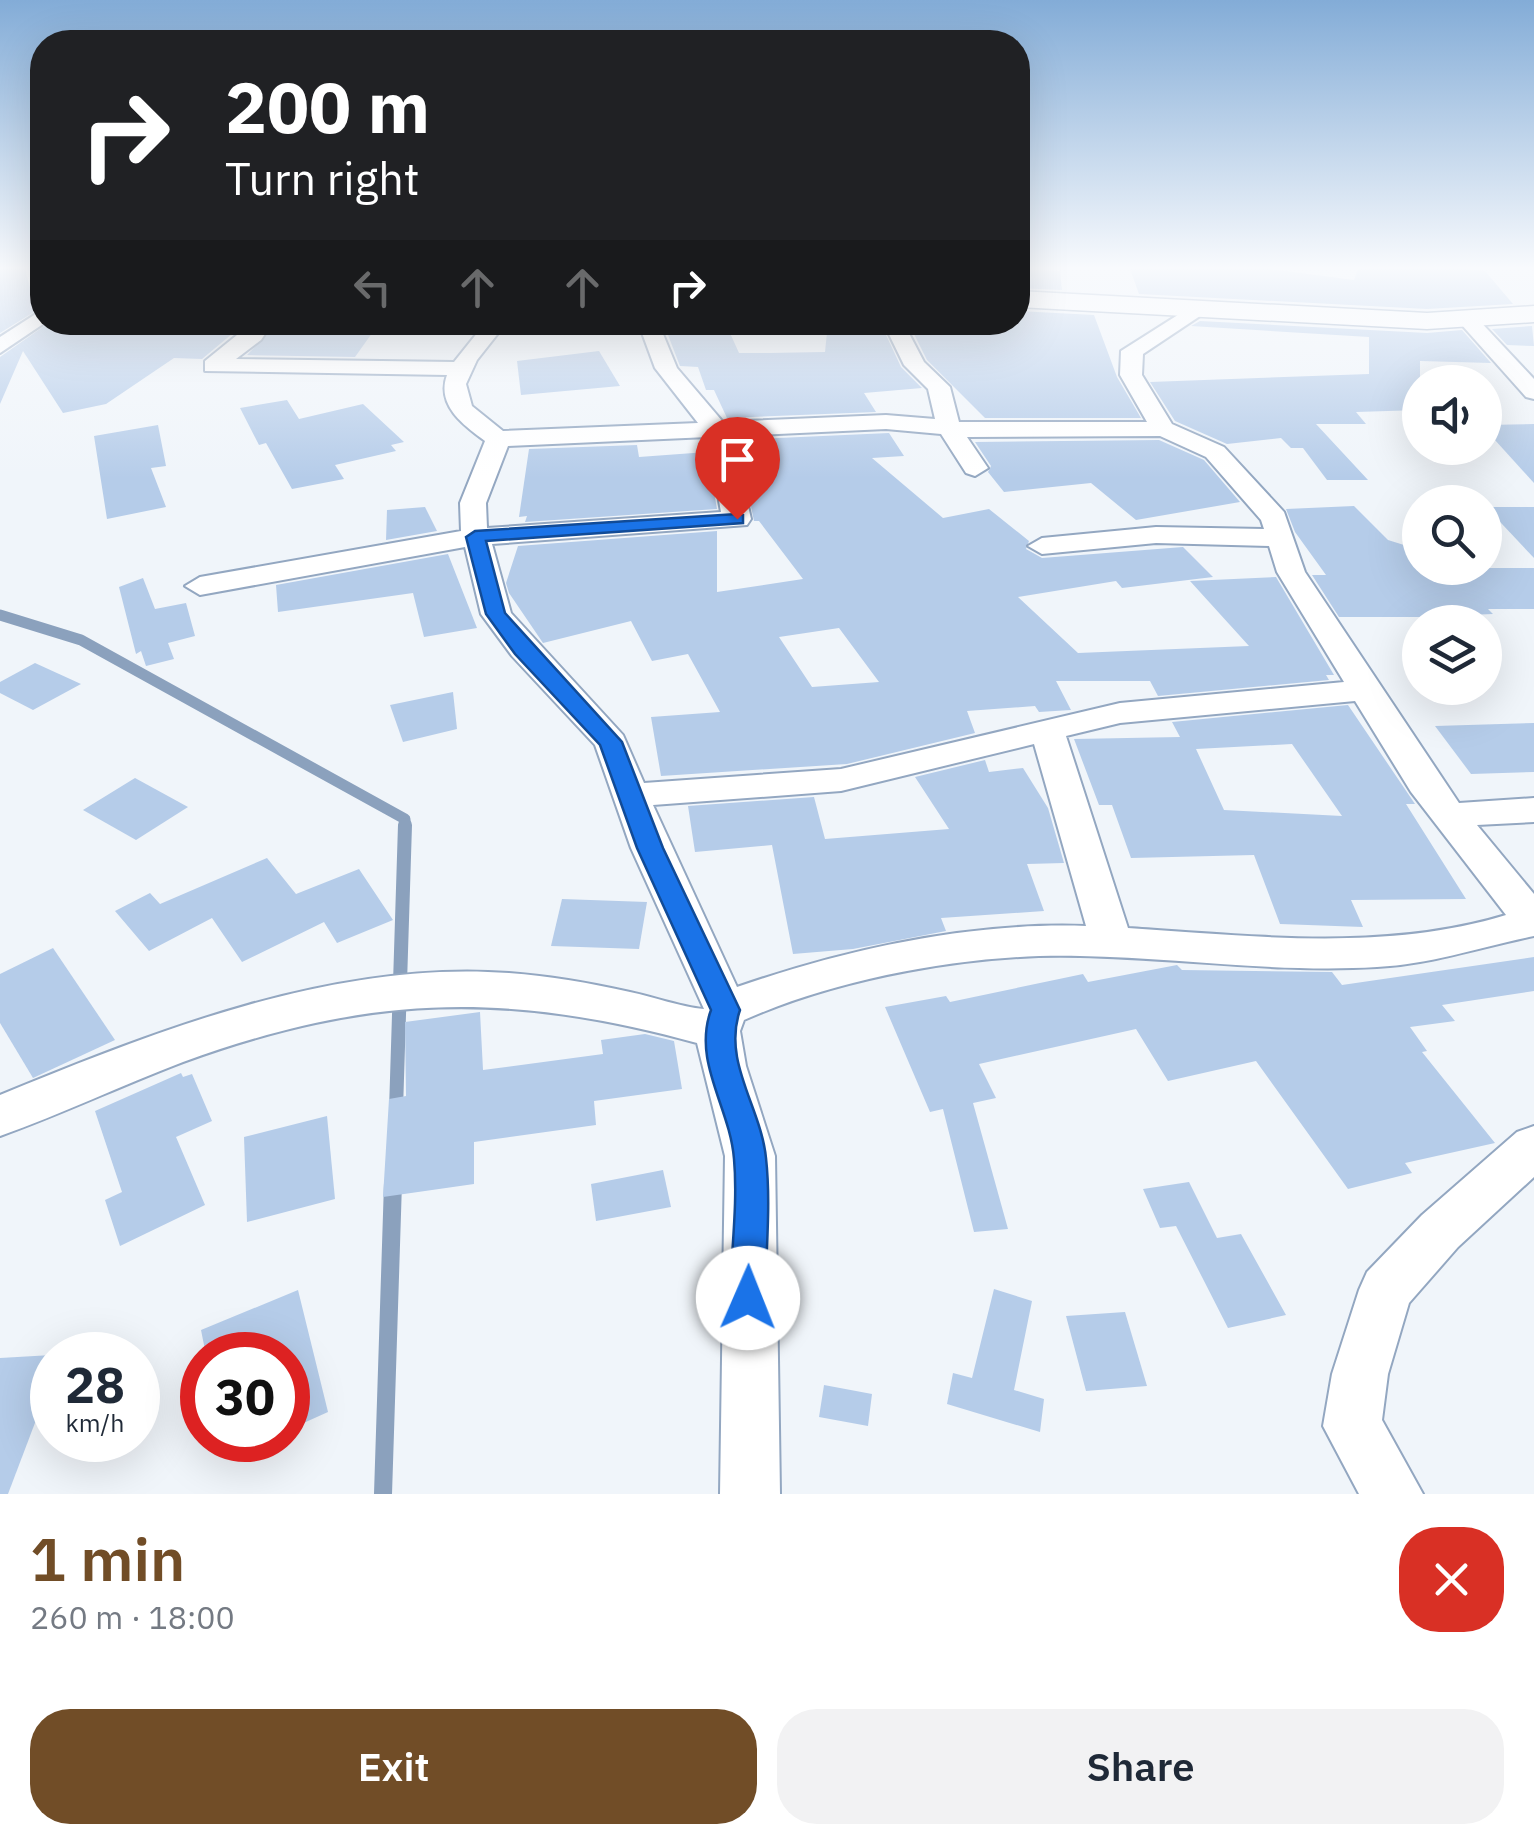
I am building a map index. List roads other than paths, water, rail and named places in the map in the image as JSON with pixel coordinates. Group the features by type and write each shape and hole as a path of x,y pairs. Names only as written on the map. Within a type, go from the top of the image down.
{"street":[{"path":"250,339 213,366 340,364 462,369"},
{"path":"0,1116 72,1085 236,1029 306,1009 400,993 475,988 591,998 722,1020 758,994 950,947 1012,940 1112,942 1293,955 1402,948 1534,921 1424,784 1291,572 1274,518 1215,452 1163,429 1034,432 886,422 498,438 453,402 453,380 485,339"},
{"path":"200,586 475,537 737,519 728,502 729,465 716,429 682,396 654,350 652,339"},
{"path":"902,339 915,365 939,386 948,428 976,468"},
{"path":"1152,339 1132,351 1132,374 1163,429"},
{"path":"1485,339 1534,392"},
{"path":"498,438 474,503 475,537 496,614 522,650 611,742 650,848 722,1020 723,1066 750,1156 750,1494"},
{"path":"1042,546 1156,536 1278,538"},
{"path":"634,796 841,780 1120,713 1368,690"},
{"path":"1047,731 1112,942"},
{"path":"1452,815 1534,810"},
{"path":"1393,1494 1352,1426 1360,1374 1386,1290 1440,1231 1534,1147"}],"waterway":[{"path":"0,615 81,640 405,819 405,825"},
{"path":"396,1110 405,825"},
{"path":"383,1494 393,1183"}]}
